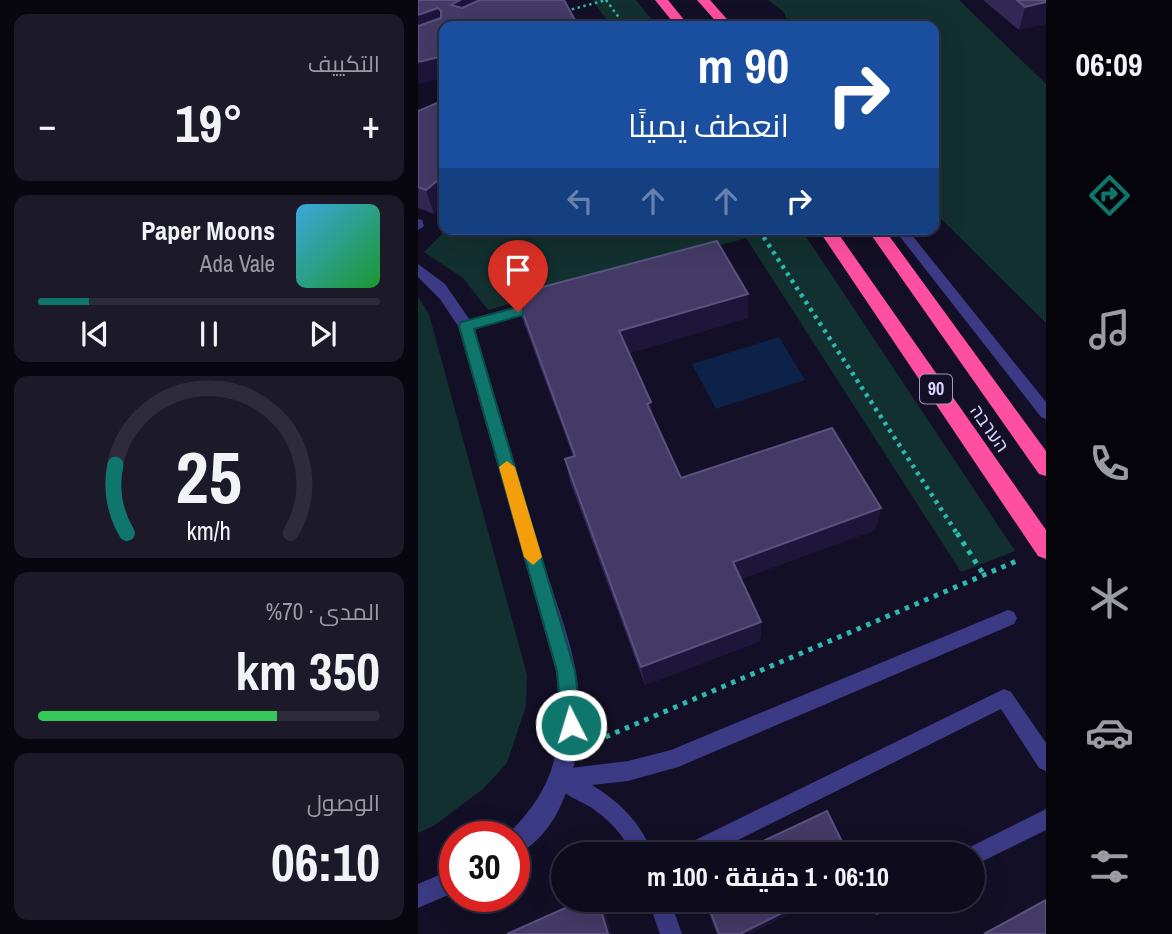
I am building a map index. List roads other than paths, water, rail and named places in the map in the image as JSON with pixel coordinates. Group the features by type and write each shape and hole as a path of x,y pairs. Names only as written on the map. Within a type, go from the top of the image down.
{"highway":[{"path":"661,0 679,21"},
{"path":"703,0 722,21"},
{"name":"הערבה","path":"830,235 1046,549"},
{"name":"הערבה","path":"879,235 1046,468"}],"street":[{"path":"418,269 433,280 451,300 466,326 566,671 571,725 569,753 563,779 543,814 530,827"},
{"path":"418,896 439,887"}],"lane":[{"path":"904,235 1040,397 1046,413"},
{"path":"466,326 558,301"},
{"path":"563,779 628,771 671,760 1008,618"},
{"path":"712,842 1004,698 1046,761"},
{"path":"563,779 617,812 631,827 638,842"},
{"path":"985,850 1046,819"},
{"path":"663,912 671,934"}],"water":[{"path":"779,337 805,380 716,409 692,364"}]}
